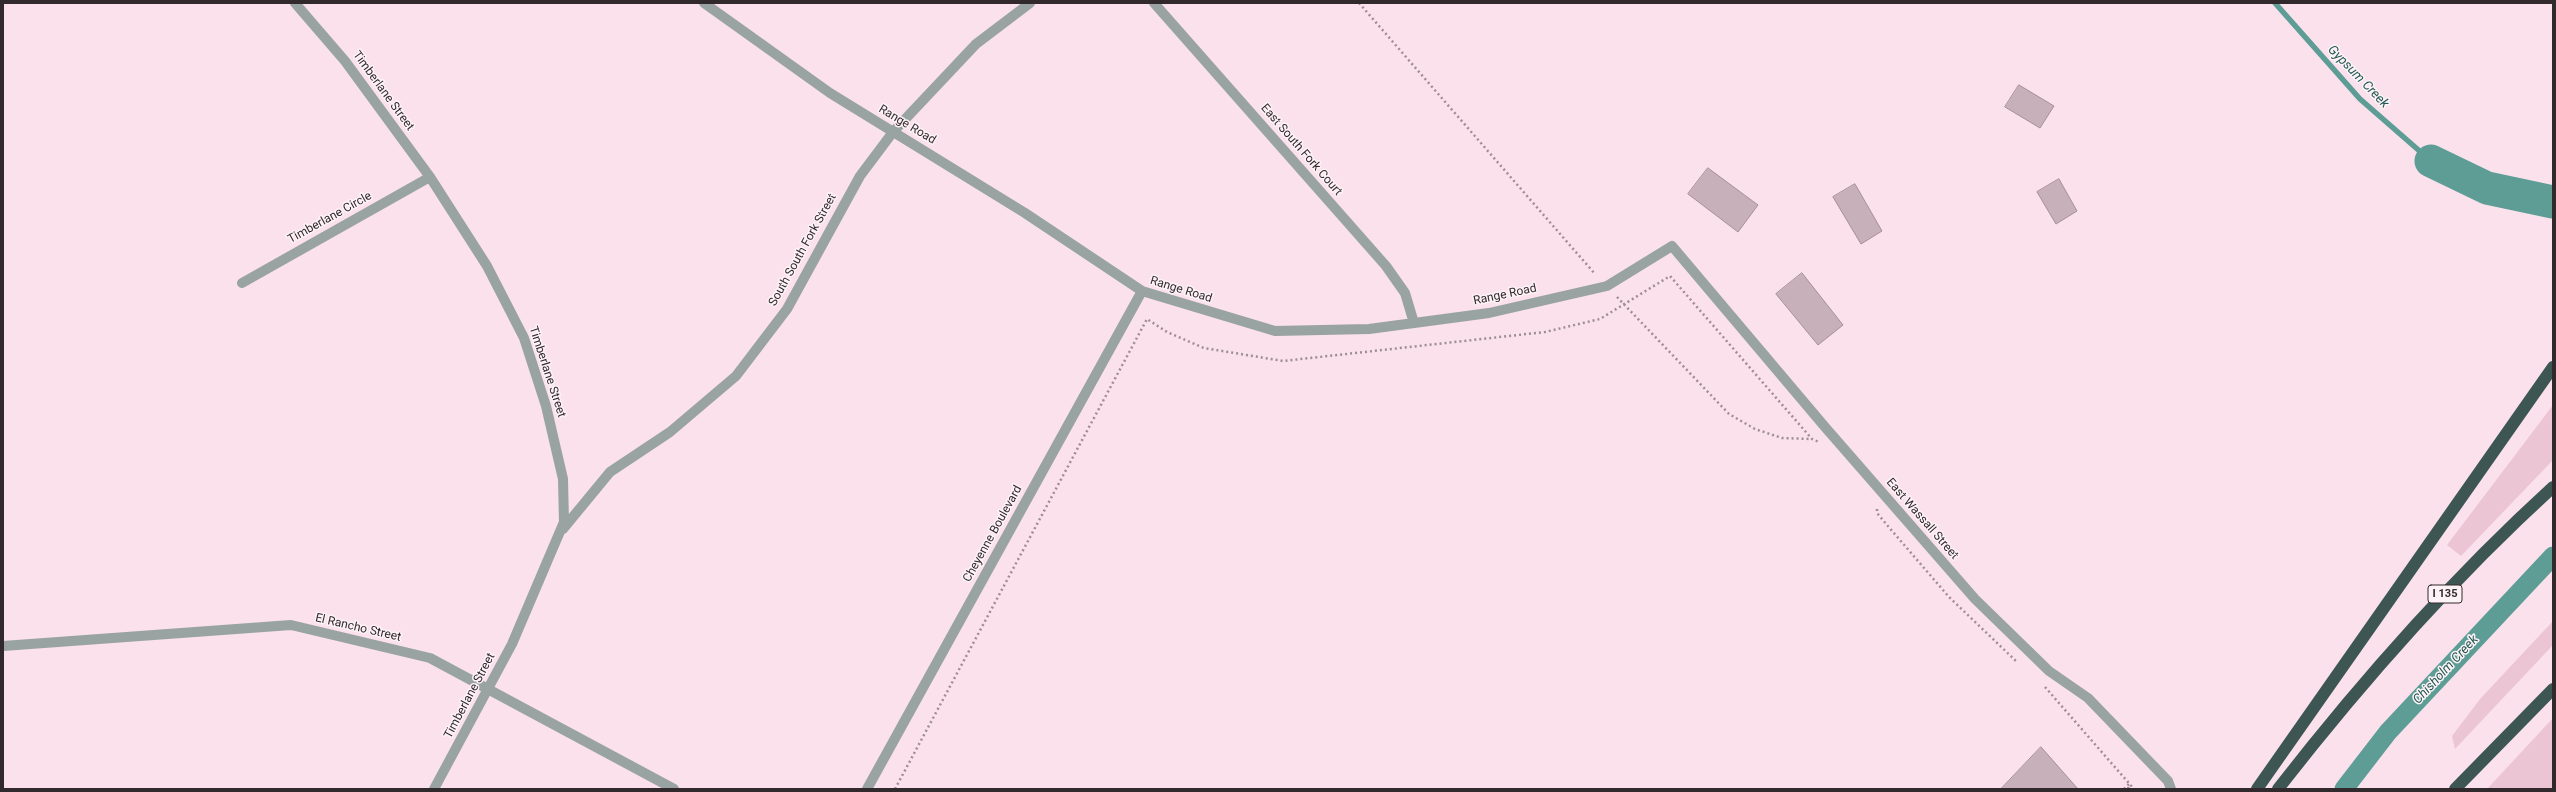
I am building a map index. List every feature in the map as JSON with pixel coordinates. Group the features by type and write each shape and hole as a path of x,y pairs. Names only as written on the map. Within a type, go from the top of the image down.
{"highway":[{"path":"2257,789 2553,367"},
{"name":"I 135","path":"2278,789 2342,707 2420,620 2553,487"},
{"path":"2455,789 2553,689"}],"street":[{"name":"Timberlane Street","path":"295,3 346,61 430,177 487,266 524,338 546,406 563,479 564,522 512,644 434,789"},
{"name":"Range Road","path":"704,3 830,93 1025,213 1142,291 1275,331 1369,329 1489,313 1607,286 1672,246"},
{"name":"South South Fork Street","path":"558,536 610,472 670,432 736,376 787,309 860,176 893,132 976,44 1030,3"},
{"name":"East South Fork Court","path":"1154,3 1386,266 1405,293 1414,323"},
{"name":"Timberlane Circle","path":"242,283 430,177"},
{"name":"East Wassall Street","path":"1672,246 1825,427 1975,599 2049,671 2088,698 2168,781 2171,789"},
{"name":"Cheyenne Boulevard","path":"867,789 1142,291"},
{"name":"El Rancho Street","path":"3,646 291,625 430,658 674,789"}],"path":[{"path":"1359,3 1580,259 1729,414 1754,429 1782,438 1812,440 1825,427"},
{"path":"894,789 1147,319 1167,332 1204,348 1283,361 1545,332 1600,319 1670,276 1812,440"},
{"path":"2124,789 2129,784 2128,789"}],"shaded area":[{"path":"2553,405 2553,460 2461,556 2447,545"},
{"path":"2553,621 2553,645 2455,749 2452,736 2480,699"},
{"path":"2553,718 2553,789 2487,789"}],"building":[{"path":"2019,85 2054,106 2040,128 2005,107"},
{"path":"1708,168 1758,205 1738,232 1688,194"},
{"path":"2059,179 2077,211 2056,224 2037,192"},
{"path":"1855,184 1882,231 1861,244 1833,197"},
{"path":"1802,273 1843,325 1818,345 1776,294"},
{"path":"2041,747 2078,789 2001,789"}],"waterway":[{"name":"Gypsum Creek","path":"2275,3 2360,99 2431,161"},
{"path":"2431,161 2487,188 2553,202"},
{"name":"Chisholm Creek","path":"2344,789 2388,732 2553,556"}]}
